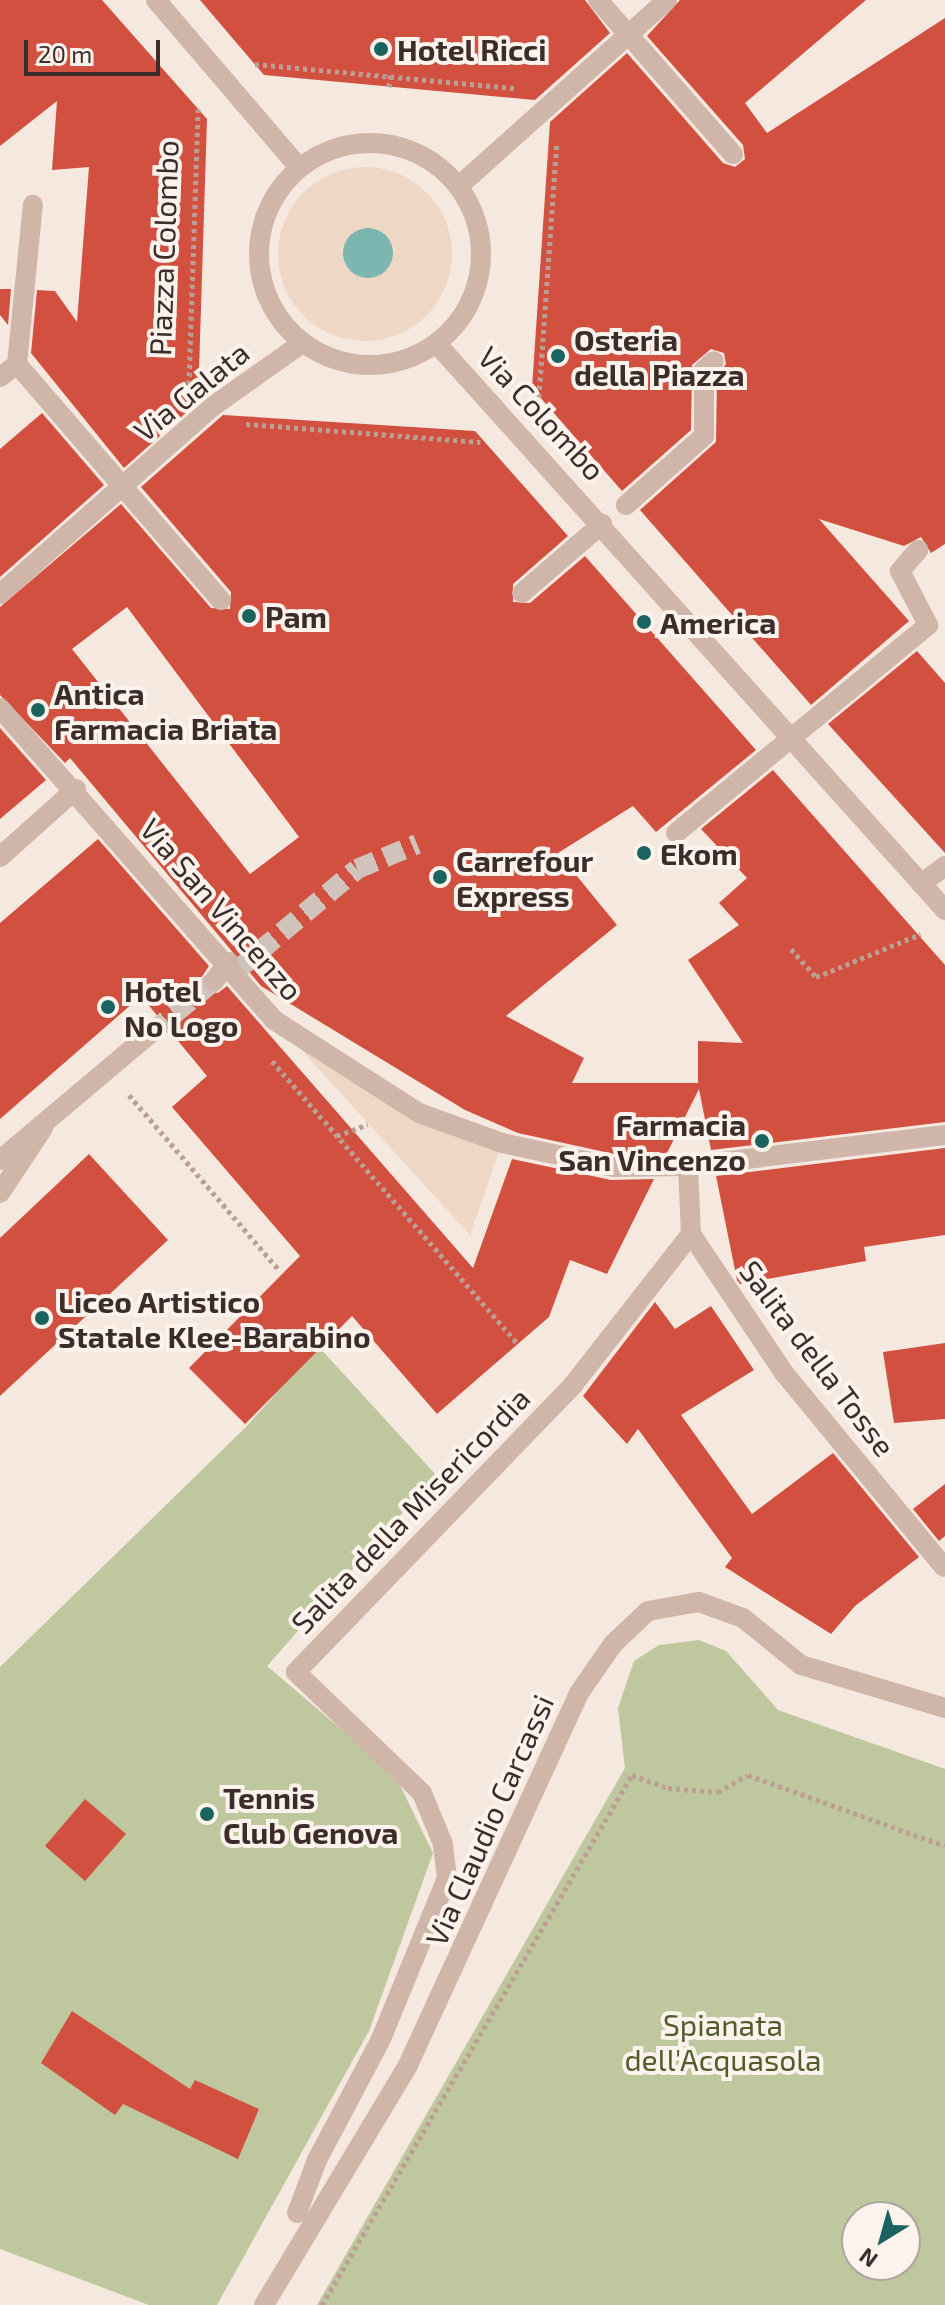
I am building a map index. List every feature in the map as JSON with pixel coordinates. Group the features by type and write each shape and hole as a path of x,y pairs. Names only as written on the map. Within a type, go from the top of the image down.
{"street":[{"path":"156,0 297,165"},
{"path":"598,0 733,154"},
{"path":"459,186 667,0"},
{"path":"335,144 383,144 410,150 459,186 478,225 482,258 461,321 437,344 405,361 369,367 334,360 302,343 279,319 258,259 262,226 297,165 335,144"},
{"path":"33,205 17,364 121,489 221,600"},
{"name":"Via Galata","path":"0,594 212,407 302,343"},
{"name":"Via Colombo","path":"437,344 602,524 945,910"},
{"name":"Via Colombo","path":"626,505 704,436 704,370 714,361"},
{"path":"0,377 17,364"},
{"name":"Via Colombo","path":"522,593 602,524"},
{"path":"676,833 928,625 900,571 918,550"},
{"name":"Via San Vincenzo","path":"0,708 229,962 274,1020 419,1113 502,1143 613,1167 688,1166 945,1135"},
{"path":"0,857 76,789"},
{"path":"921,884 945,866"},
{"path":"214,981 229,962"},
{"path":"0,1160 104,1067 151,1033"},
{"path":"0,1193 28,1158 48,1117"},
{"path":"688,1166 691,1234"},
{"name":"Salita della Tosse","path":"691,1234 784,1373 944,1567"},
{"name":"Salita della Misericordia","path":"297,2213 317,2160 381,2039 447,1878 443,1844 422,1793 296,1672 573,1385 691,1234"},
{"name":"Via Claudio Carcassi","path":"264,2305 408,2065 579,1693 613,1644 648,1611 699,1602 743,1618 801,1665 945,1708"}],"path":[{"path":"254,63 529,90"},
{"path":"389,87 390,75"},
{"name":"Piazza Colombo","path":"189,389 198,109"},
{"path":"539,397 557,139"},
{"path":"233,423 485,443"},
{"path":"791,949 816,977 926,932"},
{"path":"262,1049 518,1344"},
{"path":"104,1067 279,1270"},
{"path":"337,1136 368,1124"},
{"path":"322,2305 632,1775 668,1788 718,1792 748,1775 945,1846"}],"green space":[{"name":"Tennis Club Genova","path":"318,1346 436,1475 267,1666 395,1775 433,1853 369,2031 217,2305 149,2305 0,2249 0,1667 248,1425"},
{"name":"Spianata dell'Acquasola","path":"699,1640 726,1651 778,1710 945,1769 945,2305 317,2305 625,1768 618,1708 634,1661 659,1645"}],"shaded area":[{"path":"365,167 398,174 426,193 445,221 452,254 445,287 426,315 398,334 365,341 332,334 304,315 285,287 278,254 285,221 304,193 332,174"},
{"path":"274,1020 419,1113 502,1143 470,1235"}],"water":[{"path":"368,228 386,235 393,253 386,271 368,278 350,271 343,253 350,235"}],"building":[{"path":"0,0 102,0 207,119 198,402 124,468 31,353 37,290 55,291 77,322 89,167 52,170 57,101 0,146"},
{"path":"200,0 585,0 610,33 535,100 264,75"},
{"path":"680,0 866,0 745,103 767,133 945,18 945,544 931,553 921,537 904,546 819,519 909,621 811,705 640,510 716,442 717,376 726,364 724,353 711,349 692,365 691,430 622,491 532,388 550,122 627,53 723,163 735,167 745,159 743,145 647,36"},
{"path":"0,289 11,289 8,325 0,315"},
{"path":"42,413 104,485 0,577 0,449"},
{"path":"223,415 475,431 568,536 513,584 513,602 530,603 585,556 756,750 656,832 633,806 558,853 617,925 506,1016 584,1058 572,1083 698,1083 698,1041 743,1043 688,960 739,925 719,903 747,878 701,829 773,770 945,965 945,1122 711,1150 699,1089 667,1153 614,1154 518,1133 465,1110 261,986 70,758 65,763 0,695 0,607 121,504 211,608 230,609 231,592 141,487","holes":["127,607 299,837 250,874 72,649"]},
{"path":"917,651 945,683 945,853 828,724"},
{"path":"0,728 46,780 0,819"},
{"path":"98,839 209,966 201,978 205,991 218,993 227,986 473,1268 512,1159 611,1180 654,1179 607,1274 570,1260 549,1317 437,1414 352,1316 245,1424 189,1368 300,1256 172,1107 207,1076 141,996 0,1119 0,923"},
{"path":"945,1148 945,1235 864,1247 866,1261 740,1284 737,1280 716,1176"},
{"name":"Liceo Artistico Statale Klee-Barabino","path":"89,1154 168,1240 0,1396 0,1238"},
{"path":"655,1302 675,1329 711,1306 754,1370 681,1415 752,1514 833,1453 919,1557 855,1606 831,1634 725,1567 732,1558 638,1429 627,1444 583,1396"},
{"path":"945,1343 945,1419 894,1423 883,1352"},
{"path":"945,1484 945,1536 939,1541 913,1509"},
{"path":"85,1799 126,1834 85,1881 45,1846"},
{"path":"72,2011 190,2089 195,2080 259,2109 238,2159 123,2104 115,2115 41,2063"}],"tunnel":[{"path":"236,971 357,869 417,844"},
{"path":"151,1033 214,981"}],"place":[{"name":"Hotel Ricci","path":"381,49"},
{"name":"Osteria della Piazza","path":"558,356"},
{"name":"Pam","path":"249,616"},
{"name":"America","path":"644,622"},
{"name":"Antica Farmacia Briata","path":"38,710"},
{"name":"Ekom","path":"644,853"},
{"name":"Carrefour Express","path":"440,877"},
{"name":"Hotel No Logo","path":"108,1007"},
{"name":"Farmacia San Vincenzo","path":"762,1141"},
{"name":"Liceo Artistico Statale Klee-Barabino","path":"42,1318"},
{"name":"Tennis Club Genova","path":"207,1814"}]}
